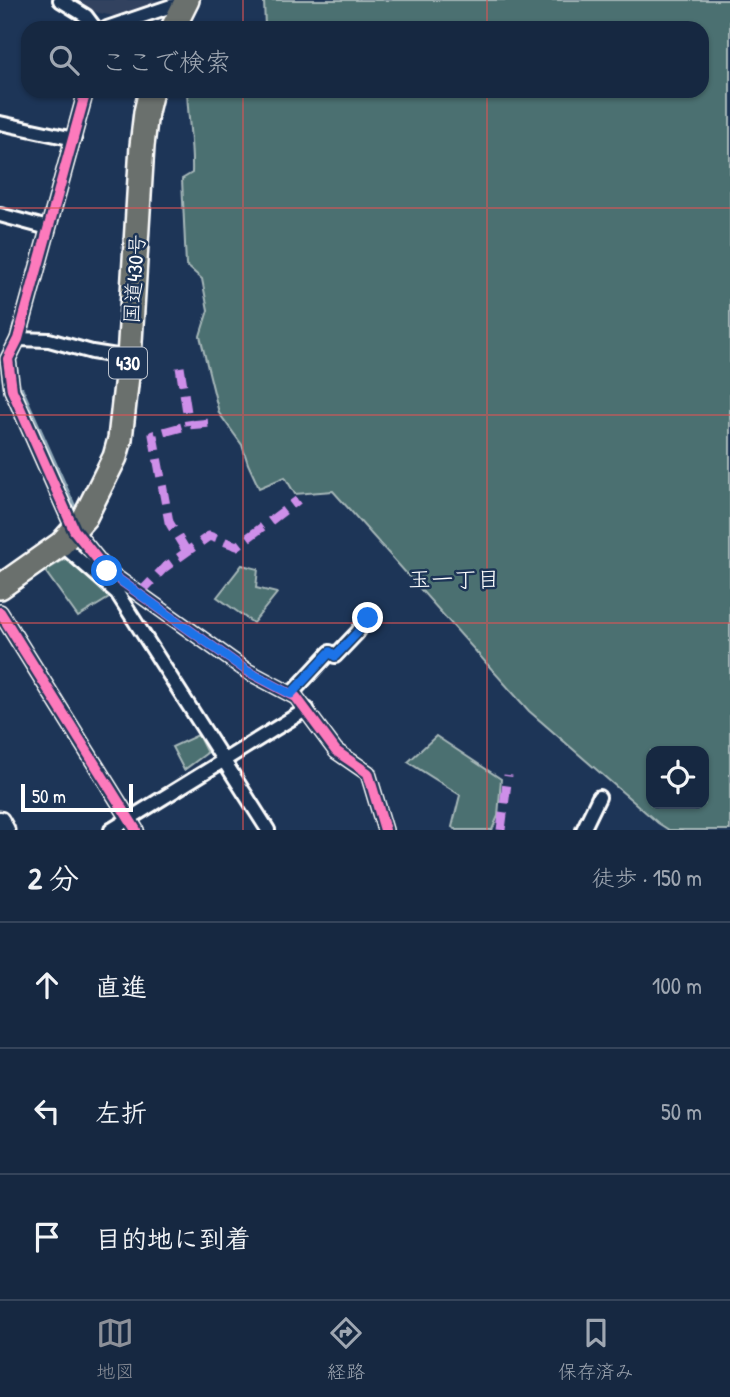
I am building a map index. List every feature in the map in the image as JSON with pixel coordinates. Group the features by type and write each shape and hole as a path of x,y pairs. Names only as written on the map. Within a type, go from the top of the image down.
{"highway":[{"path":"176,21 186,0"},
{"name":"国道430号","path":"0,587 67,537 85,517 115,457 120,439 129,358 142,146 149,98"}],"street":[{"path":"60,0 86,16 89,21"},
{"path":"127,21 186,0"},
{"path":"84,98 18,339 4,355 12,390 67,537 117,593 268,830"},
{"path":"0,123 74,139"},
{"path":"0,215 48,228"},
{"path":"18,339 49,340 92,352 129,358"},
{"path":"67,537 107,571 247,671 291,694 307,709 336,751 368,773 386,830"},
{"path":"0,612 133,825"},
{"path":"291,694 330,652 335,656 368,618"},
{"path":"111,830 133,825 307,709"},
{"path":"583,830 599,797"},
{"path":"0,821 5,830"}],"shaded area":[{"path":"71,0 165,0 123,18 95,12"}],"green space":[{"path":"264,0 730,0 730,830 669,830 658,823 529,711 333,491 295,494 285,477 259,488 242,445 219,413 200,336 208,310 202,279 186,265 182,179 192,173 188,98 709,98 709,21 265,21"},
{"path":"69,557 109,598 78,617 45,571"},
{"path":"242,565 258,569 256,588 277,593 253,623 217,597"},
{"path":"198,735 207,753 184,770 172,747"},
{"path":"436,736 501,779 498,816 492,830 457,830 452,827 460,795 408,762"}],"waterway":[{"path":"21,388 76,511"}],"marked path":[{"path":"180,367 189,425"},
{"path":"187,552 169,522 153,435 189,425 210,423"},
{"path":"139,594 164,568 209,536 237,546 298,500"},
{"path":"501,830 508,775"}],"cycle path":[{"path":"84,98 18,339 8,359 12,390 74,530 107,571 247,671 296,697 336,751 368,773 385,830"},
{"path":"0,612 136,830"}],"district":[{"name":"玉一丁目","path":"454,578"}],"route":[{"path":"107,571 247,671 291,694 330,652 335,656 368,618"}]}
